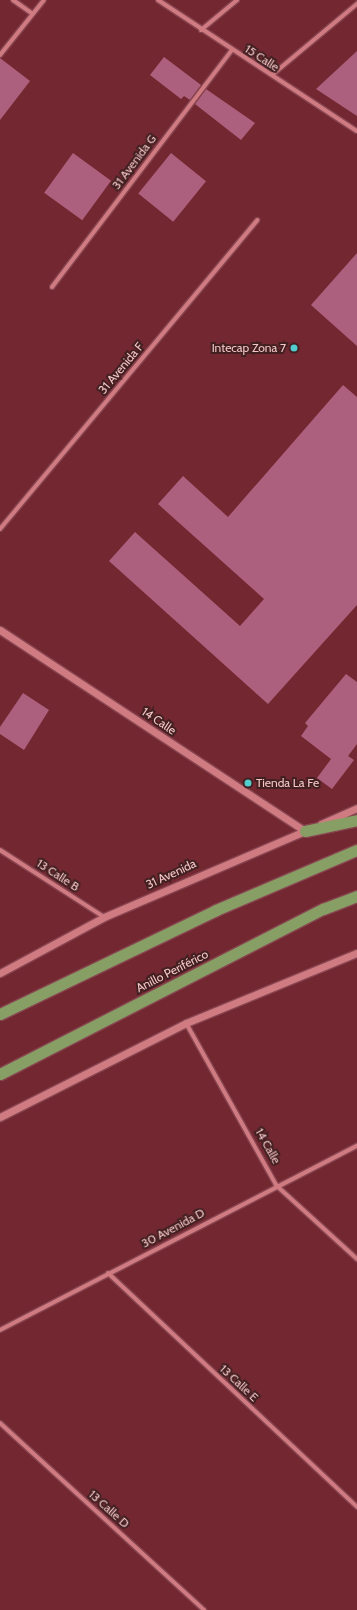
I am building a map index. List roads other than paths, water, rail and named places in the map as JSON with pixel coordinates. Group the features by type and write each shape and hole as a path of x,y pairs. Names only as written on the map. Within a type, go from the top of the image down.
{"highway":[{"path":"305,831 357,820"},
{"path":"0,1014 216,910 357,850"},
{"name":"Anillo Periférico","path":"0,1074 323,909 357,896"}],"street":[{"path":"12,0 32,14"},
{"path":"0,55 44,0"},
{"name":"15 Calle","path":"158,0 201,30 357,131"},
{"path":"201,30 237,0"},
{"path":"272,75 357,4"},
{"name":"31 Avenida G","path":"52,287 232,50"},
{"name":"31 Avenida F","path":"0,529 257,220"},
{"name":"14 Calle","path":"0,630 305,831"},
{"name":"31 Avenida","path":"0,973 104,917 357,808"},
{"name":"13 Calle B","path":"0,850 104,917"},
{"path":"0,1117 186,1023 357,953"},
{"name":"14 Calle","path":"186,1023 276,1185 357,1259"},
{"name":"30 Avenida D","path":"0,1330 276,1185 357,1146"},
{"name":"13 Calle E","path":"108,1273 357,1507"},
{"name":"13 Calle D","path":"0,1423 204,1610"}],"place":[{"name":"Intecap Zona 7","path":"294,348"},
{"name":"Tienda La Fe","path":"248,783"}]}
